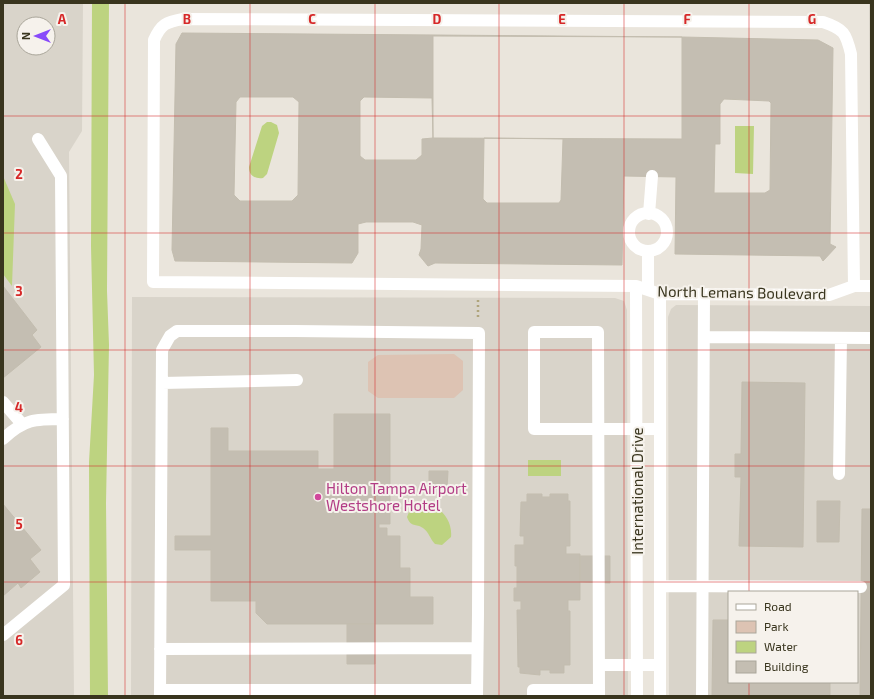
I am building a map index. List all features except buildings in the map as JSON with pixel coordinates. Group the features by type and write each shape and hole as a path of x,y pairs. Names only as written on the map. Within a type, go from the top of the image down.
{"street":[{"name":"North Lemans Boulevard","path":"854,286 851,54 847,37 835,26 823,22 183,19 170,21 159,29 154,40 153,282 642,288 660,294 829,295 854,286 871,286"},
{"path":"3,635 64,584 61,176 38,139"},
{"path":"649,214 652,176"},
{"path":"643,214 649,214 660,218 666,229 666,236 660,247 648,251 637,248 632,244 629,232 633,221 643,214"},
{"name":"International Drive","path":"637,696 637,429 642,288 648,251"},
{"name":"International Drive","path":"660,294 660,696"},
{"path":"702,696 704,294"},
{"path":"295,331 479,333 477,693 160,693 162,350 170,336 177,332 295,331"},
{"path":"533,696 533,690 599,693 599,429 598,332 534,332 534,429 599,429 637,429 660,429"},
{"path":"704,338 871,338"},
{"path":"839,474 841,338"},
{"path":"162,382 297,380"},
{"path":"3,402 22,424"},
{"path":"3,439 22,424 36,419 63,419"},
{"path":"660,586 861,587"},
{"path":"160,649 477,648"},
{"path":"599,665 660,665"}],"path":[{"path":"478,285 479,333"}],"shaded area":[{"path":"3,3 83,3 82,131 69,152 74,696 3,696"},
{"path":"670,3 871,3 871,266 869,4"},
{"name":"Hilton Tampa Airport Westshore Hotel","path":"132,297 615,298 624,301 627,310 628,696 131,696"},
{"path":"676,305 871,306 871,696 669,696 668,317 671,309"}],"green space":[{"path":"454,354 463,361 463,390 454,398 378,398 368,391 368,362 378,355"}],"water":[{"path":"92,3 109,3 107,291 109,345 106,503 108,696 90,696 89,462 94,375 91,246"},
{"path":"267,122 277,125 279,133 267,174 263,178 257,178 251,175 249,167 262,126"},
{"path":"735,126 754,126 753,174 735,173"},
{"path":"3,176 15,204 12,286 3,274"},
{"path":"528,460 561,460 561,476 528,476"},
{"path":"421,503 434,506 439,509 444,514 450,525 451,537 442,545 435,544 425,530 410,523 407,517 411,507"}],"place":[{"name":"Hilton Tampa Airport Westshore Hotel","path":"318,497"}]}
